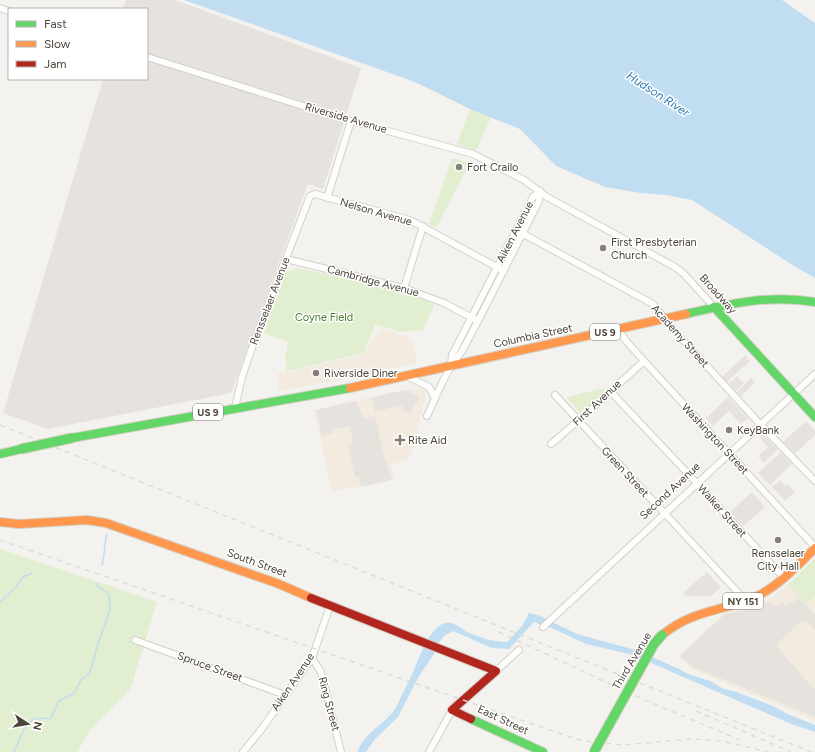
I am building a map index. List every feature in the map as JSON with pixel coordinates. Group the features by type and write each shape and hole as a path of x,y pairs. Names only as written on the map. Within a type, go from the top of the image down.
{"main road":[{"name":"US 9","path":"714,307 772,298 815,302"},
{"name":"Columbia Street","path":"451,366 714,307"},
{"name":"Broadway","path":"714,307 815,417"},
{"name":"US 9","path":"0,454 72,438 358,387 451,366"},
{"name":"South Street","path":"0,522 26,524 87,520 106,523 279,584 330,606 496,671"},
{"name":"Third Avenue","path":"594,752 654,644 662,635 675,624 692,615 745,600 767,590 784,578 815,547"},
{"path":"452,710 496,671"},
{"name":"East Street","path":"452,710 543,752"}],"street":[{"name":"Riverside Avenue","path":"148,57 351,121 473,154 524,180 540,191"},
{"path":"327,198 351,121"},
{"name":"Aiken Avenue","path":"451,366 452,355 471,317 533,196 540,191"},
{"name":"Aiken Avenue","path":"427,416 451,366 462,351 504,271 539,201 540,191"},
{"name":"Broadway","path":"540,191 547,197 675,267 683,273 714,307"},
{"name":"Nelson Avenue","path":"310,196 315,194 410,220 504,271"},
{"name":"Rensselaer Avenue","path":"235,408 242,377 254,342 310,196"},
{"path":"404,288 423,226"},
{"name":"Academy Street","path":"516,230 654,304 673,329 760,424 815,481"},
{"name":"Cambridge Avenue","path":"286,259 404,288 444,304 478,321"},
{"name":"Washington Street","path":"618,329 627,342 644,361 815,547"},
{"name":"First Avenue","path":"551,444 644,361"},
{"name":"Second Avenue","path":"543,628 815,374"},
{"path":"407,376 429,387 435,398"},
{"name":"Walker Street","path":"610,392 697,483 784,578"},
{"name":"Green Street","path":"555,395 745,600"},
{"name":"Aiken Avenue","path":"243,752 312,658 330,606"},
{"name":"Spruce Street","path":"135,640 285,695"},
{"path":"496,671 519,650"},
{"name":"Ring Street","path":"312,658 321,672 341,752"},
{"path":"429,752 452,710"}],"shaded area":[{"path":"126,0 175,0 361,68 323,189 308,184 231,393 48,429 3,413 103,80 148,80 148,8 123,8"},
{"path":"238,26 283,41 280,50 300,56 287,94 222,72"},
{"path":"262,99 310,114 286,192 237,176"},
{"path":"381,330 391,331 409,337 415,347 416,363 336,381 279,391 277,374 363,355 376,334"},
{"path":"745,355 750,361 727,382 722,377"},
{"path":"737,376 744,383 736,391 729,384"},
{"path":"751,378 755,382 741,397 737,392"},
{"path":"422,388 425,391 425,398 414,445 408,459 391,465 394,479 332,492 314,410 410,389"},
{"path":"406,390 420,397 409,414 403,411 402,405 375,412 372,397"},
{"path":"728,397 748,418 741,424 729,411 713,426 706,418"},
{"path":"355,401 364,418 375,416 383,452 392,480 361,487 359,477 355,477 348,445 353,443 350,426 332,430 333,433 322,436 316,410"},
{"path":"806,421 815,431 815,435 795,454 783,442"},
{"path":"763,434 778,449 764,463 758,456 768,447 759,437"},
{"path":"781,452 792,464 770,485 758,473"},
{"path":"780,480 785,486 788,484 795,492 785,501 772,487"},
{"path":"752,492 765,507 743,526 730,512"},
{"path":"707,572 721,587 711,596 686,596 683,593"},
{"path":"788,585 807,604 815,596 815,721 692,669 678,656 725,612 768,600"},
{"path":"800,598 815,614 815,630 807,622 801,621 779,642 777,647 815,690 815,717 693,667 680,656 724,615 761,605 762,607 767,602 771,603 776,608 782,602 786,606"}],"green space":[{"path":"470,109 491,117 476,151 457,144"},
{"path":"452,158 470,163 436,228 429,224"},
{"name":"Coyne Field","path":"297,268 398,290 416,295 434,305 423,330 401,332 375,324 364,353 287,371 285,357 288,342 264,333 286,272"},
{"path":"603,388 605,389 603,394 581,414 567,398 567,397"},
{"path":"0,549 157,602 131,688 91,729 77,752 0,752"},
{"path":"815,558 815,596 807,604 788,585"}],"water":[{"name":"Hudson River","path":"184,0 782,0 815,23 815,278 692,200 605,187 556,166 520,129 470,109 415,82"},
{"path":"529,613 538,615 577,634 639,651 688,674 710,681 724,689 737,692 775,707 815,725 815,732 791,724 633,655 586,644 554,629 534,622 509,649 492,648 453,631 444,636 419,676 398,717 375,739 366,752 357,752 365,739 395,709 427,641 438,627 448,622 457,625 478,637 507,642 522,626"}],"waterway":[{"path":"102,565 107,534"},
{"path":"0,602 16,587 23,577 32,573"},
{"path":"14,752 24,729 33,719 51,718 59,701 74,693 81,680 90,673 98,643 110,610 109,594 96,585 97,583"}],"railway":[{"path":"0,425 811,752"},
{"path":"0,540 576,739 623,745 692,739 723,741 767,752"},
{"path":"499,632 640,698 740,740"},
{"path":"696,711 791,752"}],"traffic: fast":[{"path":"686,314 750,301 782,299 815,302"},
{"path":"714,307 815,417"},
{"path":"72,438 350,388"},
{"path":"21,449 72,438"},
{"path":"0,454 21,449"},
{"path":"594,752 654,644 662,635"},
{"path":"471,719 543,752"}],"traffic: slow":[{"path":"350,388 686,314"},
{"path":"0,522 19,524 87,520 106,523 279,584 311,598"},
{"path":"662,635 673,627 695,616 740,603 771,588 786,576 815,548"}],"traffic: jam":[{"path":"311,598 496,671 452,710 471,719"}],"place":[{"name":"Fort Crailo","path":"459,167"},
{"name":"First Presbyterian Church","path":"603,248"},
{"name":"Riverside Diner","path":"316,373"},
{"name":"KeyBank","path":"729,430"},
{"name":"Rite Aid","path":"400,440"},
{"name":"Rensselaer City Hall","path":"778,540"}]}
